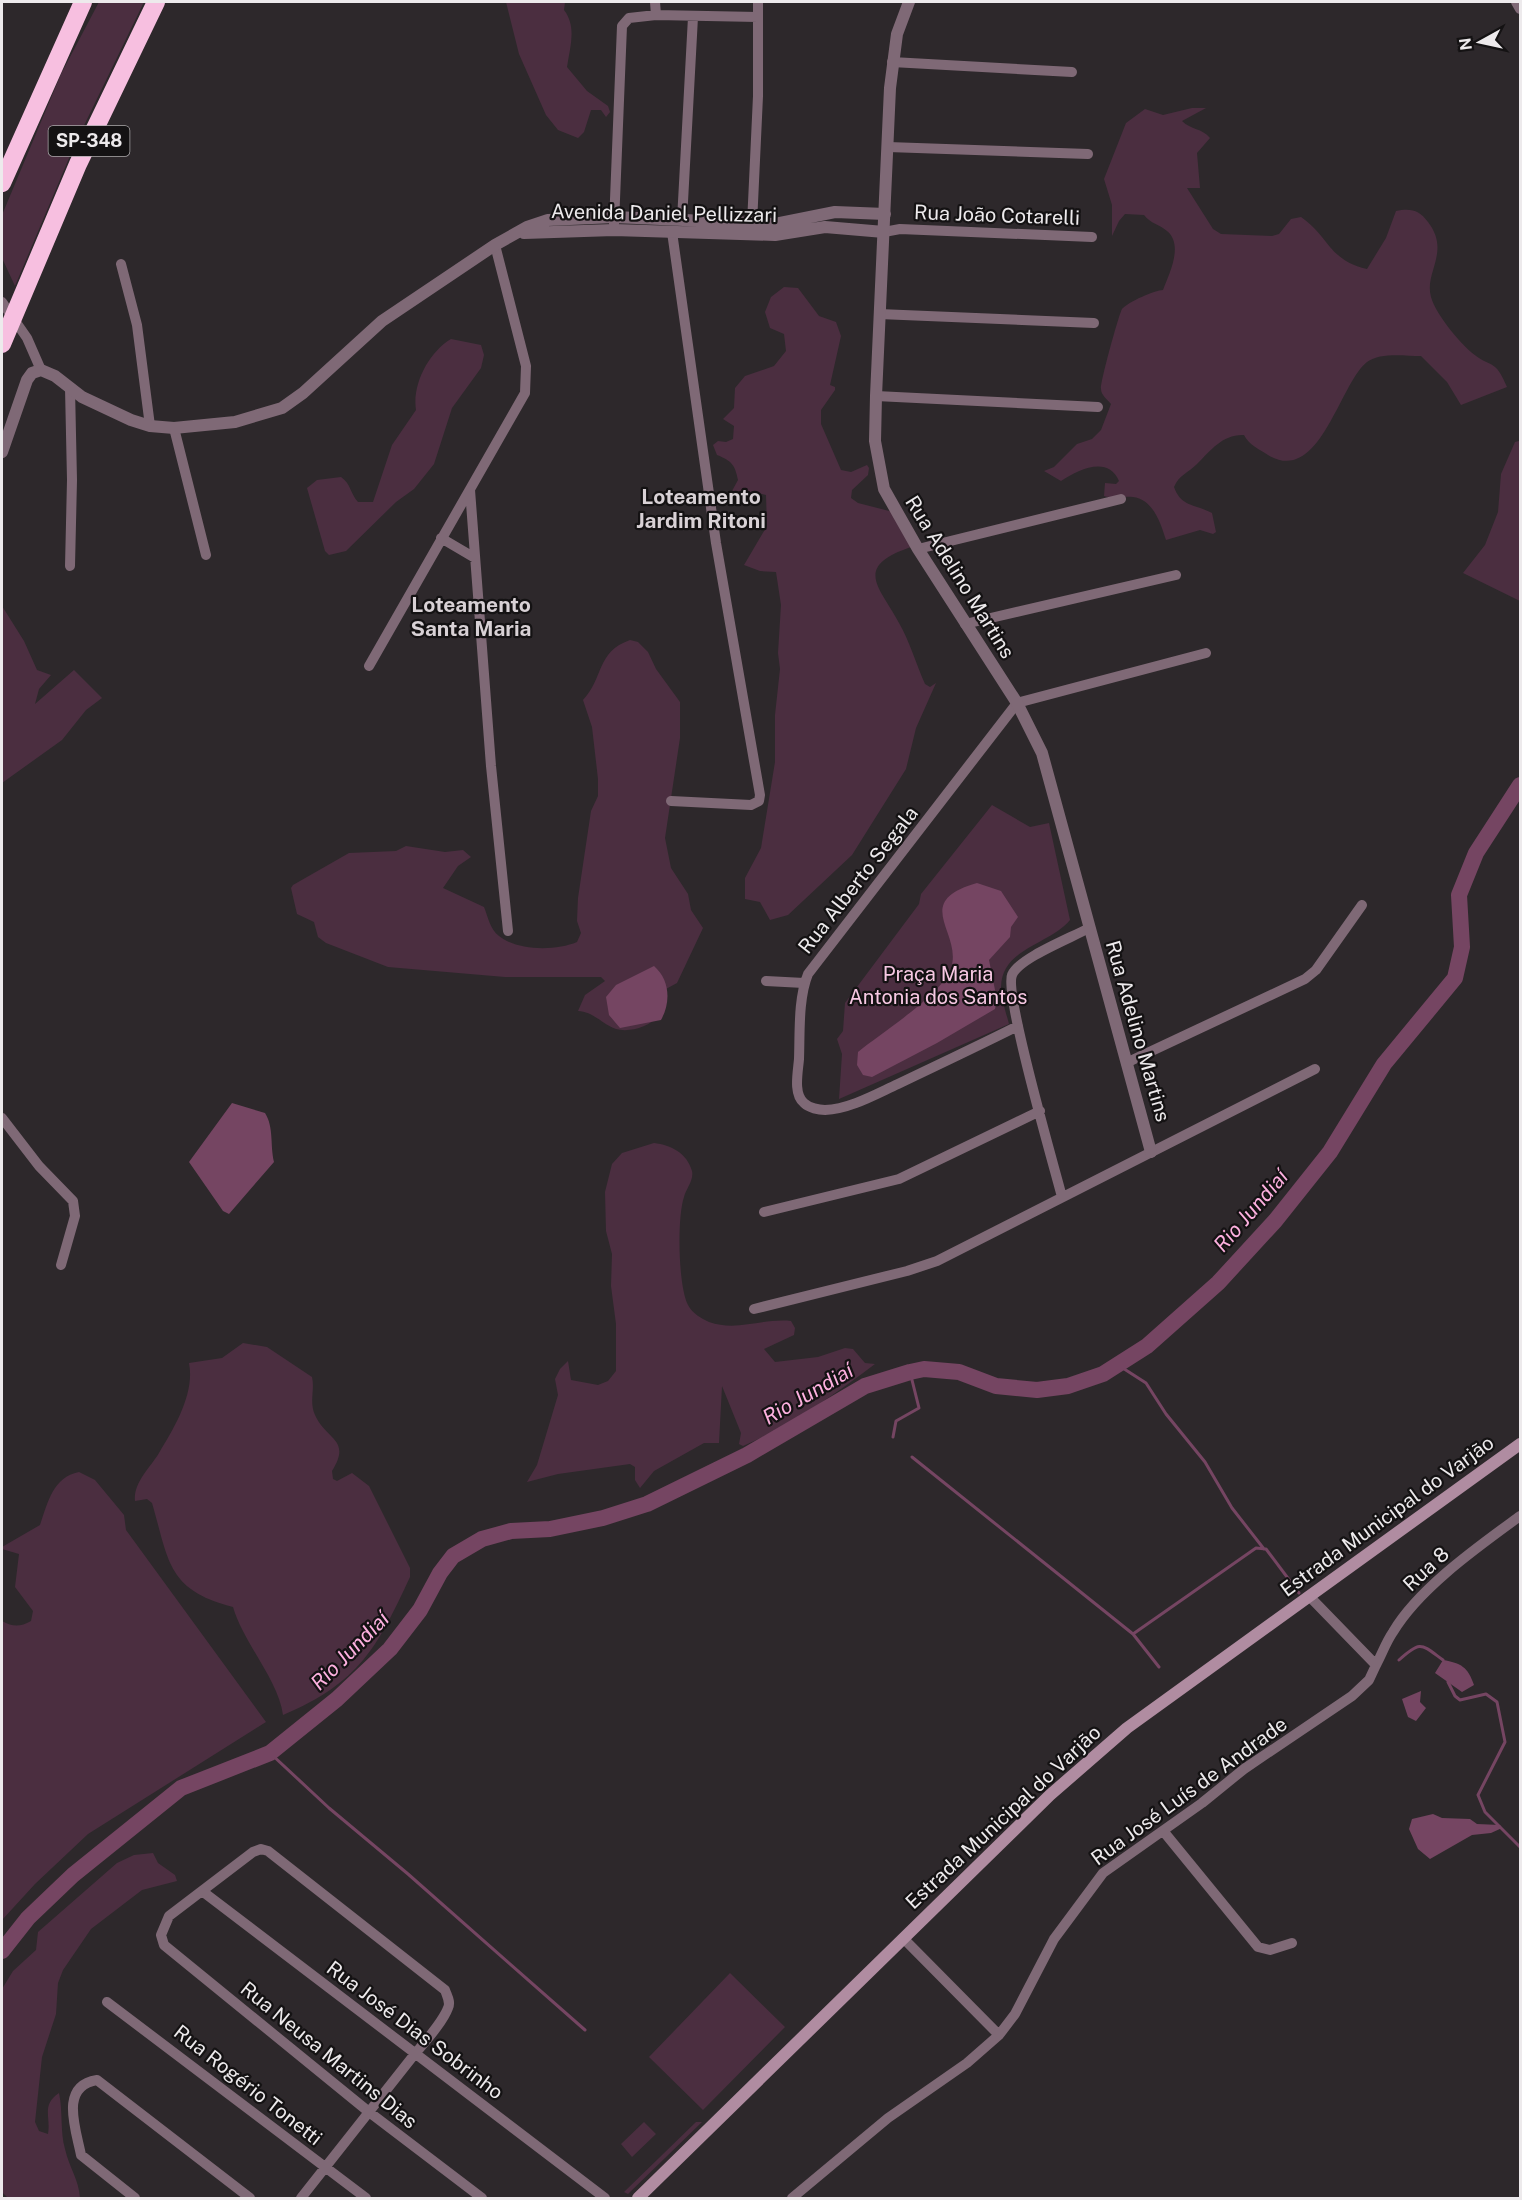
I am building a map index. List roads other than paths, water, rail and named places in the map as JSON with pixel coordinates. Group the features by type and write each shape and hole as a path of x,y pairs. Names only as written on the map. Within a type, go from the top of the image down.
{"highway":[{"name":"SP-348","path":"2,183 83,2"},
{"name":"SP-348","path":"2,343 78,164 156,2"}],"main road":[{"name":"Estrada Municipal do Varjão","path":"638,2199 1050,1795 1127,1728 1521,1444"}],"street":[{"path":"656,2 656,15"},
{"path":"752,224 758,96 758,2"},
{"name":"Rua Adelino Martins","path":"909,2 897,34 892,62 879,314 875,441 884,489 918,549 1017,703 1048,768 1089,928 1151,1152"},
{"path":"1516,2 1521,9"},
{"path":"614,230 622,26 629,18 656,15 758,17"},
{"path":"682,220 693,17"},
{"path":"892,62 1072,72"},
{"path":"888,147 1088,154"},
{"name":"Avenida Daniel Pellizzari","path":"41,370 55,376 100,406 150,426 174,428 235,422 282,408 303,393 382,321 495,245 548,219 614,217 752,224 787,223 835,212 885,214"},
{"name":"Rua João Cotarelli","path":"885,214 900,229"},
{"name":"Avenida Daniel Pellizzari","path":"514,234 614,230 775,235 825,227 884,232"},
{"name":"Rua João Cotarelli","path":"884,232 900,229 1092,237"},
{"path":"671,801 751,806 759,801 760,795 716,543 672,232"},
{"path":"369,666 525,393 526,366 495,245"},
{"path":"121,264 137,325 150,426"},
{"path":"2,302 27,338 41,370 32,373 27,380 2,452"},
{"path":"879,314 1094,323"},
{"path":"70,388 72,480 70,566"},
{"path":"876,396 1098,407"},
{"path":"174,428 206,555"},
{"path":"470,490 507,931"},
{"path":"918,549 1121,499"},
{"path":"441,538 475,558"},
{"path":"965,624 1176,575"},
{"path":"1017,703 1206,653"},
{"name":"Rua Alberto Segala","path":"1017,703 822,952 804,983 798,1090 804,1103 825,1110 852,1103 1018,1026"},
{"path":"1126,1064 1305,979 1316,970 1362,905"},
{"path":"1062,1197 1010,994 1012,975 1019,965 1089,928"},
{"path":"766,981 804,983"},
{"path":"754,1309 927,1264 1315,1069"},
{"path":"764,1212 899,1179 1040,1111"},
{"path":"2,1118 39,1166 73,1201 75,1216 61,1265"},
{"name":"Rua 8","path":"1376,1665 1393,1631 1412,1607 1470,1553 1521,1516"},
{"path":"1309,1596 1376,1665"},
{"name":"Rua José Luís de Andrade","path":"792,2199 888,2118 967,2063 999,2035 1015,2014 1054,1939 1079,1902 1103,1873 1164,1832 1244,1769 1352,1696 1368,1680 1376,1665"},
{"path":"1164,1832 1258,1947 1270,1950 1292,1943"},
{"path":"202,1891 253,1852 261,1849 268,1851 445,1990 449,2008 301,2199"},
{"name":"Rua Neusa Martins Dias","path":"202,1891 169,1916 161,1935 164,1946 369,2112 482,2199"},
{"name":"Rua José Dias Sobrinho","path":"202,1891 605,2199"},
{"path":"903,1938 999,2035"},
{"name":"Rua Rogério Tonetti","path":"107,2002 366,2199"},
{"path":"135,2199 81,2155 72,2105 75,2092 86,2082 97,2080 250,2199"}],"waterway":[{"name":"Rio Jundiaí","path":"2,1951 28,1918 73,1875 181,1788 270,1753 337,1699 390,1649 420,1610 440,1573 453,1556 482,1539 511,1531 550,1529 603,1518 647,1504 747,1455 865,1386 910,1372 924,1369 959,1372 996,1386 1037,1390 1068,1386 1103,1374 1147,1346 1218,1283 1275,1221 1330,1152 1384,1064 1455,978 1462,947 1459,895 1476,853 1520,785"},
{"path":"1118,1365 1146,1383 1166,1414 1205,1462 1232,1508 1264,1549"},
{"path":"893,1437 896,1421 919,1408 910,1372"},
{"path":"912,1457 1133,1634 1159,1667"},
{"path":"1133,1634 1256,1548 1266,1549 1299,1593"},
{"path":"1399,1660 1412,1649 1421,1646 1443,1660"},
{"path":"1448,1682 1455,1696 1460,1700 1486,1694 1497,1702 1505,1742 1478,1795 1485,1812 1520,1847"},
{"path":"270,1753 329,1808 408,1874 585,2030"}],"district":[{"name":"Loteamento Jardim Ritoni","path":"701,509"},
{"name":"Loteamento Santa Maria","path":"471,617"}],"park label":[{"name":"Praça Maria Antonia dos Santos","path":"938,986"}]}
